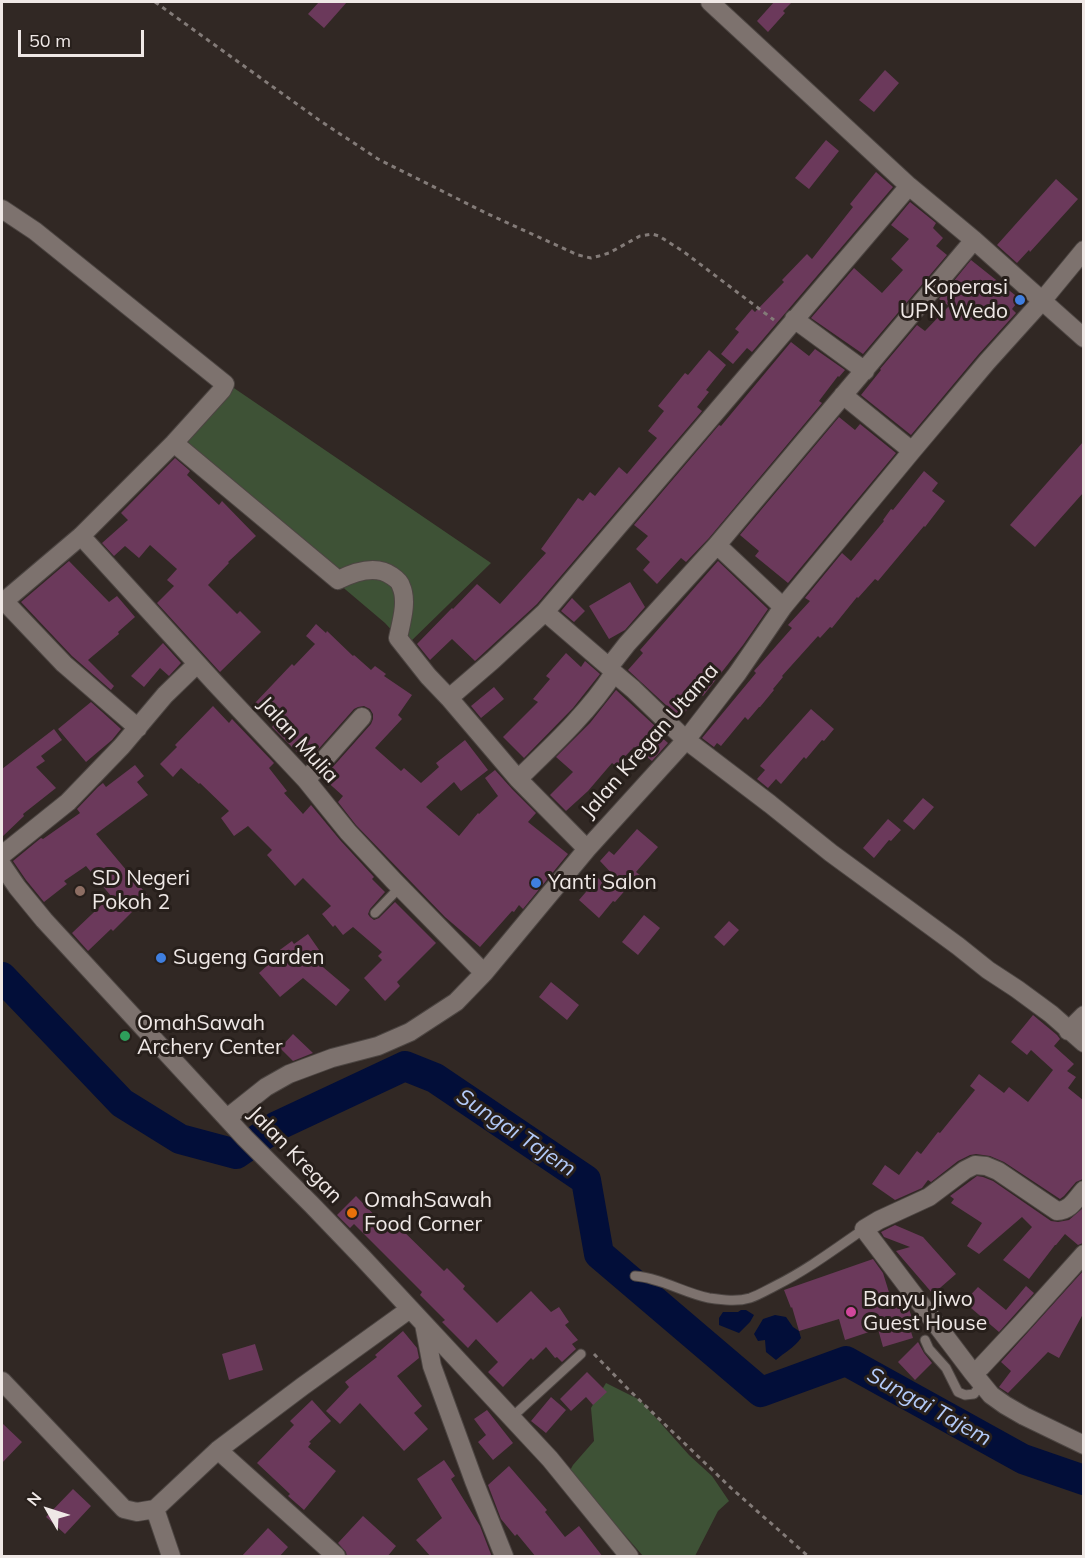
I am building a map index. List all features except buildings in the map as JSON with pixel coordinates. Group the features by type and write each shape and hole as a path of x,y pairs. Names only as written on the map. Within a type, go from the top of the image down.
{"street":[{"path":"710,2 909,186 974,240 1083,338"},
{"path":"449,698 544,612 909,186"},
{"path":"2,209 35,231 225,384 174,443 81,536 3,602 64,664 138,728"},
{"path":"544,612 609,667 633,637 717,545 974,240"},
{"name":"Jalan Kregan Utama","path":"227,1118 266,1087 289,1074 332,1058 378,1046 410,1032 456,1002 484,973 587,849 686,740 737,674 783,607 1083,250"},
{"path":"790,324 865,370"},
{"path":"843,395 912,451"},
{"path":"174,443 338,580 363,570 380,570 398,581 402,587 404,603 398,638 518,779 587,849"},
{"name":"Jalan Mulia","path":"81,536 306,780 348,832 484,973"},
{"path":"717,545 783,607"},
{"path":"2,855 68,802 138,728 165,695 197,664"},
{"path":"518,779 603,691 614,673 686,740 831,853 1051,1014 1083,1044"},
{"path":"306,780 362,717"},
{"name":"Jalan Kregan","path":"2,865 45,920 227,1118 312,1204 550,1459 630,1557"},
{"path":"1068,1031 1083,1014"},
{"path":"1083,1190 1069,1207 1058,1211 998,1171 986,1166 975,1165 928,1197 864,1229 991,1395 1083,1445"},
{"path":"977,1379 981,1367 1083,1254"},
{"path":"2,1381 124,1509 137,1512 155,1509 218,1450 410,1309"},
{"path":"424,1323 432,1366 504,1557"},
{"path":"218,1450 336,1557"},
{"path":"155,1509 169,1554"}],"lane":[{"path":"375,913 400,887"},
{"path":"635,1276 654,1279 706,1297 723,1300 750,1298 803,1271 864,1229"},
{"path":"925,1340 929,1349 946,1368 958,1392 965,1395 974,1394 977,1379"},
{"path":"511,1418 581,1354"}],"path":[{"path":"155,2 319,120 378,159 488,214 578,255 591,258 609,253 640,236 652,234 659,236 790,324"},
{"path":"581,1354 585,1350 590,1350 731,1488 808,1557"}],"green space":[{"path":"228,384 491,563 406,646 385,623 176,446"},
{"path":"606,1383 640,1400 689,1455 712,1476 729,1501 718,1511 695,1556 643,1556 567,1476 573,1465 594,1441 591,1408"}],"water":[{"path":"741,1310 754,1315 739,1333 719,1325 719,1318 723,1312"},
{"path":"775,1315 786,1317 799,1331 801,1338 776,1360 766,1352 765,1340 758,1341 754,1334 763,1319"}],"waterway":[{"name":"Sungai Tajem","path":"2,977 122,1103 180,1139 236,1154 277,1126 405,1066 435,1078 586,1180 599,1254 761,1392 846,1361 1023,1459 1084,1480"}],"place":[{"name":"Koperasi UPN Wedo","path":"1020,300"},
{"name":"Yanti Salon","path":"536,883"},
{"name":"SD Negeri Pokoh 2","path":"80,891"},
{"name":"Sugeng Garden","path":"161,958"},
{"name":"OmahSawah Archery Center","path":"125,1036"},
{"name":"OmahSawah Food Corner","path":"352,1213"},
{"name":"Banyu Jiwo Guest House","path":"851,1312"}]}
